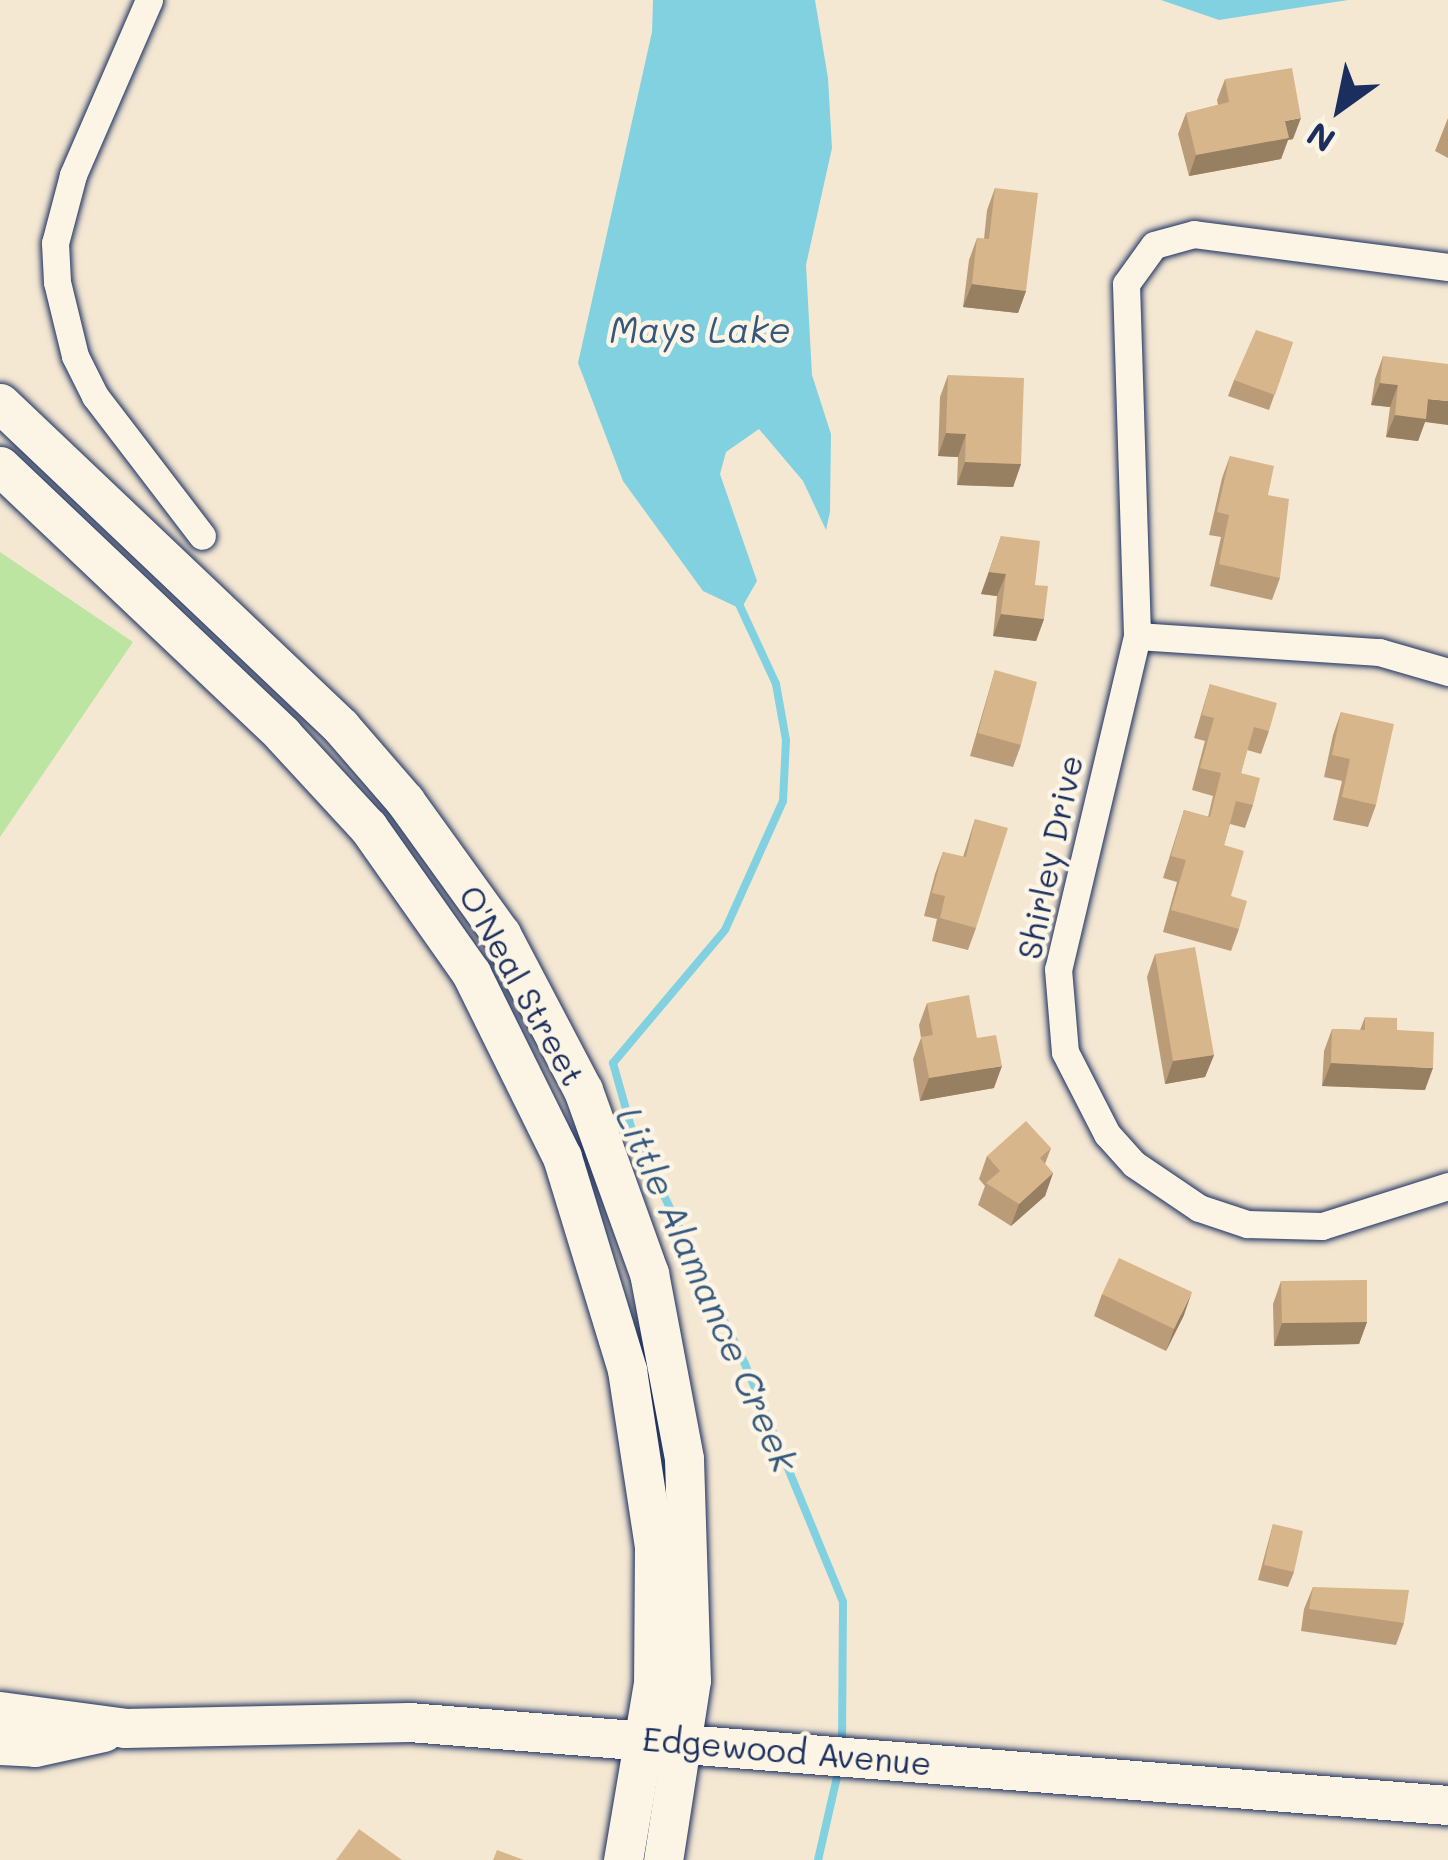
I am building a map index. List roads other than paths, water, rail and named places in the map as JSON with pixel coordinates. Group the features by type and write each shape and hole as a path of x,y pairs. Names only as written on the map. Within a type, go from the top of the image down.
{"street":[{"path":"149,0 73,175 55,243 57,282 75,356 95,396 130,452 202,536"},
{"name":"Shirley Drive","path":"1448,267 1194,234 1154,245 1126,284 1137,636 1058,969 1066,1052 1107,1133 1134,1164 1199,1208 1247,1224 1322,1226 1448,1186"},
{"name":"O'Neal Street","path":"0,403 341,728 453,862 545,1012 620,1185 669,1360 692,1559 665,1739"},
{"name":"O'Neal Street","path":"0,466 324,775 416,889 520,1066 596,1256 643,1442 665,1739"},
{"path":"1137,636 1379,652 1448,672"},
{"name":"Edgewood Avenue","path":"0,1711 125,1728 409,1722 1448,1805"},
{"name":"Edgewood Avenue","path":"0,1744 35,1747 125,1728"},
{"path":"623,1860 665,1739"},
{"path":"663,1860 665,1739"}],"water":[{"name":"Mays Lake","path":"653,0 815,0 828,78 832,148 806,265 812,375 831,434 830,512 826,530 803,481 759,429 726,452 720,474 757,581 741,609 703,591 623,481 578,363 652,32"},
{"path":"1161,0 1348,0 1219,20"}],"waterway":[{"name":"Little Alamance Creek","path":"738,602 776,684 786,740 783,801 725,930 613,1063 631,1127 745,1364 843,1602 842,1747"},
{"name":"Little Alamance Creek","path":"818,1860 839,1768"}]}
